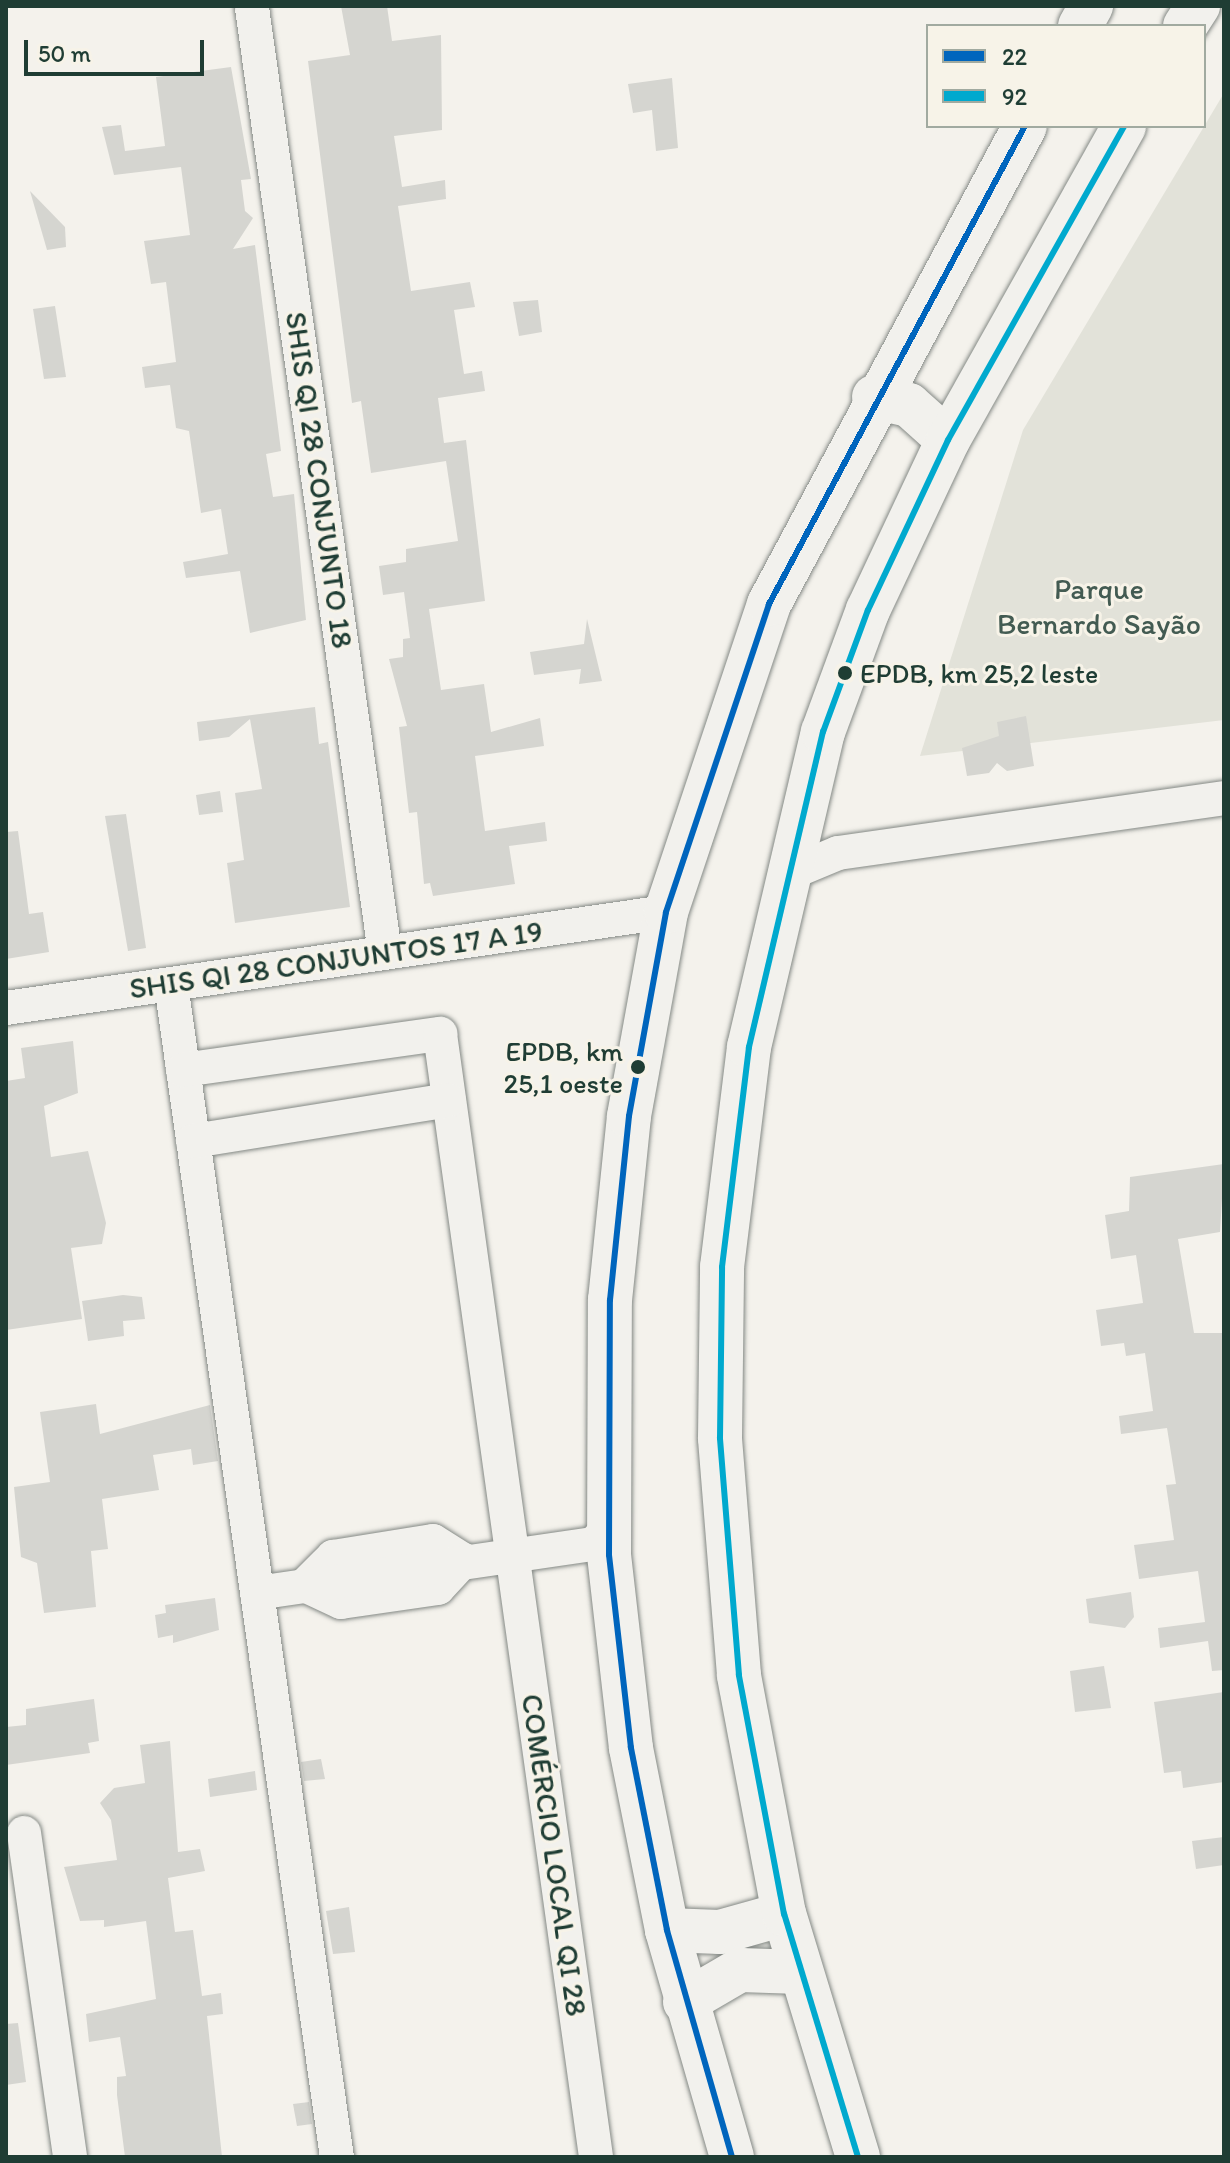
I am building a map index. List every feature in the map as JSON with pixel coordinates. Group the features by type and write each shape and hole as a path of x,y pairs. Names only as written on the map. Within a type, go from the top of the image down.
{"main road":[{"path":"1081,24 1091,6"},
{"path":"1186,24 1198,6"},
{"path":"732,2157 685,2002 667,1930 631,1748 604,1542 610,1300 629,1116 666,912 769,604 874,397 1024,128"},
{"path":"858,2157 784,1914 739,1675 720,1438 722,1267 749,1047 823,732 868,610 948,440 1123,128"},
{"path":"874,397 909,405 948,440"},
{"path":"667,1930 720,1932 784,1914"},
{"path":"685,2002 740,1970 800,1972"}],"street":[{"name":"SHIS QI 28 CONJUNTO 18","path":"252,8 385,953"},
{"path":"790,873 838,853 1224,798"},
{"path":"801,831 838,853"},
{"name":"SHIS QI 28 CONJUNTOS 17 A 19","path":"6,1008 666,912"},
{"path":"171,984 337,2157"},
{"name":"COMÉRCIO LOCAL QI 28","path":"183,1070 440,1034 596,2157"},
{"path":"193,1141 449,1100"},
{"path":"257,1593 464,1560 604,1542"},
{"path":"24,1833 70,2157"}],"green space":[{"name":"Parque Bernardo Sayão","path":"1224,93 1224,720 920,756 1023,430 1203,128 1206,128"}],"building":[{"path":"341,6 387,6 392,41 441,35 442,130 394,136 402,187 445,180 446,199 398,206 411,291 470,282 475,307 454,310 464,374 482,371 485,391 438,398 444,443 466,440 485,601 429,609 441,690 484,684 491,732 540,718 544,746 475,756 485,831 545,822 547,841 509,846 515,884 433,896 430,883 424,884 417,812 409,813 399,727 407,726 389,659 403,657 403,639 410,638 404,592 383,595 379,566 406,562 406,549 458,541 446,461 371,473 361,401 352,403 308,61 350,55"},
{"path":"231,67 251,179 241,180 245,211 253,218 233,249 255,245 281,451 266,454 273,497 294,494 306,620 250,633 240,571 186,578 183,562 228,554 221,509 201,513 189,431 176,428 170,385 145,388 142,367 176,362 166,282 151,284 144,241 190,235 181,167 114,175 102,127 121,125 125,151 165,146 156,77"},
{"path":"672,78 678,148 656,151 652,110 633,113 628,84"},
{"path":"30,191 65,227 66,247 47,250"},
{"path":"538,300 542,332 519,336 513,302"},
{"path":"55,306 66,377 44,379 33,309"},
{"path":"587,619 602,681 579,684 581,669 534,675 530,652 584,644"},
{"path":"315,707 319,744 328,742 350,907 235,923 227,863 244,860 235,793 262,789 250,719 229,737 199,741 197,722"},
{"path":"1026,716 1034,766 1007,771 997,763 989,773 967,776 962,748 999,736 997,722"},
{"path":"220,791 223,812 199,815 196,795"},
{"path":"126,814 146,948 128,951 105,816"},
{"path":"18,831 29,914 43,912 49,952 6,959 6,832"},
{"path":"73,1041 78,1093 44,1106 51,1157 88,1151 106,1223 102,1244 71,1248 82,1319 6,1330 6,1081 25,1078 21,1048"},
{"path":"1224,1164 1220,1232 1178,1239 1194,1333 1224,1333 1224,1670 1212,1671 1208,1641 1160,1648 1158,1628 1205,1622 1198,1571 1139,1579 1134,1545 1174,1540 1166,1485 1176,1484 1167,1428 1121,1434 1119,1416 1153,1411 1145,1353 1126,1356 1124,1343 1101,1346 1096,1310 1143,1303 1136,1255 1111,1259 1105,1215 1129,1211 1130,1177"},
{"path":"123,1295 142,1297 145,1319 123,1321 124,1336 88,1341 82,1301"},
{"path":"96,1404 100,1434 210,1405 218,1461 193,1465 191,1449 153,1455 159,1490 102,1499 108,1549 91,1551 96,1607 44,1613 37,1563 21,1557 14,1487 50,1482 40,1412"},
{"path":"1131,1592 1134,1617 1125,1628 1089,1623 1086,1599"},
{"path":"215,1598 219,1630 173,1643 173,1635 158,1638 155,1615 166,1613 165,1605"},
{"path":"1104,1666 1111,1708 1075,1712 1070,1671"},
{"path":"1224,1692 1224,1782 1183,1788 1181,1771 1164,1773 1154,1702"},
{"path":"94,1699 99,1741 88,1743 90,1753 6,1765 6,1727 26,1725 26,1709"},
{"path":"170,1741 178,1852 200,1849 205,1871 168,1878 175,1932 193,1930 202,1996 221,1993 223,2014 207,2016 222,2157 125,2157 117,2095 117,2077 126,2076 120,2037 89,2042 86,2014 156,1999 146,1921 104,1927 104,1920 80,1921 64,1867 117,1860 111,1820 100,1803 114,1788 145,1783 140,1745"},
{"path":"321,1759 325,1779 304,1781 301,1762"},
{"path":"255,1771 257,1790 210,1797 208,1779"},
{"path":"1224,1837 1224,1865 1196,1869 1192,1841"},
{"path":"349,1907 355,1952 333,1954 326,1911"},
{"path":"18,2023 26,2082 6,2085 6,2024"},
{"path":"309,2102 312,2124 297,2126 293,2104"}],"transit line":[{"name":"22","path":"732,2157 667,1930 631,1748 609,1555 610,1300 629,1116 666,912 769,604 1024,128"},
{"name":"92","path":"858,2157 784,1914 739,1675 720,1438 722,1267 749,1047 823,732 868,610 948,440 1123,128"}],"place":[{"name":"EPDB, km 25,2 leste","path":"845,673"},
{"name":"EPDB, km 25,1 oeste","path":"638,1067"}]}
